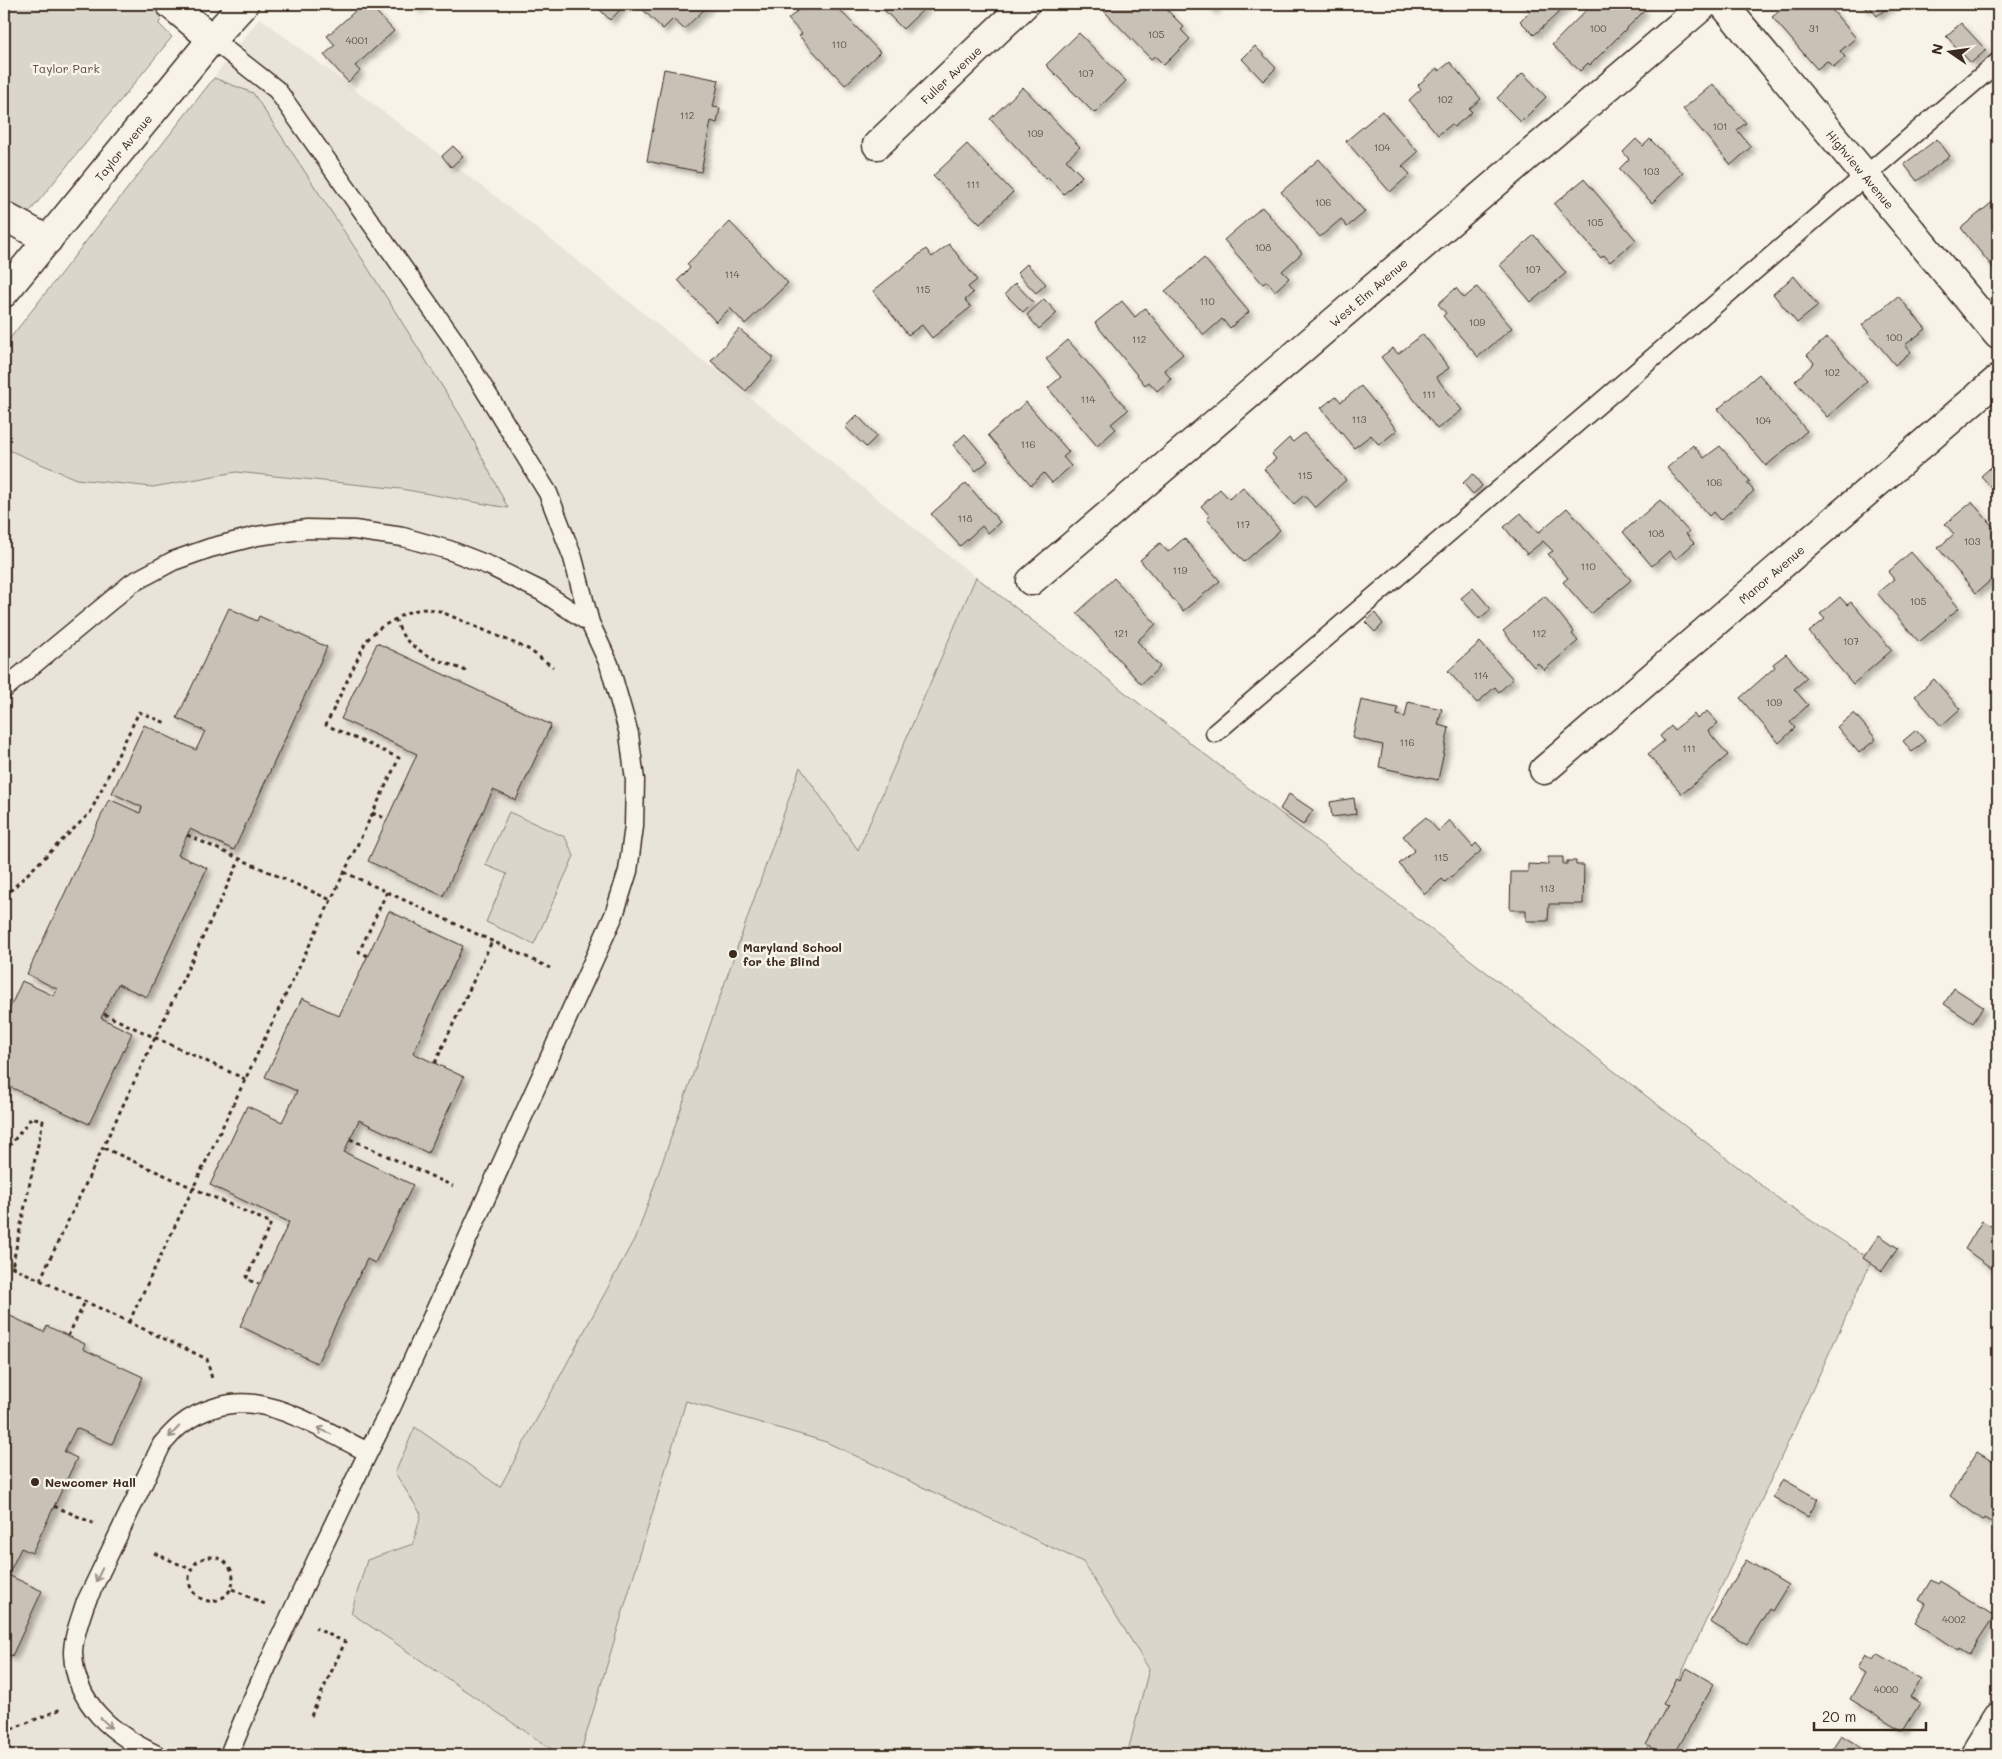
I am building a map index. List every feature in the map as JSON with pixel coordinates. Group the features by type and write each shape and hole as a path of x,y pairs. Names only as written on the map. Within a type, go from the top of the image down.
{"street":[{"path":"170,4 212,39"},
{"name":"Taylor Avenue","path":"4,293 212,39 244,4"},
{"name":"Fuller Avenue","path":"877,145 1025,4"},
{"name":"West Elm Avenue","path":"1031,581 1705,4"},
{"name":"Highview Avenue","path":"1724,4 1998,335"},
{"path":"4,216 48,240"},
{"name":"Manor Avenue","path":"1544,770 1998,379"},
{"path":"1974,1755 1998,1716"}],"lane":[{"path":"212,39 277,90 456,344 548,494 573,558 590,623 609,664 629,734 635,780 634,826 628,870 614,915 391,1408 368,1452 254,1695 229,1755"},
{"path":"1215,733 1998,62"},
{"path":"4,689 132,583 173,561 210,548 257,536 307,530 354,530 403,537 449,550 490,566 540,591 590,623"},
{"path":"157,1755 120,1735 103,1721 86,1700 77,1676 73,1653 77,1627 85,1604 162,1444 180,1425 204,1410 228,1404 253,1404 298,1418 368,1452"}],"path":[{"path":"129,1322 398,758 326,726 366,641 378,629 406,613 421,609 437,610 528,649 553,667"},
{"path":"395,619 403,636 414,646 426,654 466,671"},
{"path":"4,897 90,813 139,712 166,723"},
{"path":"372,813 387,819"},
{"path":"187,835 331,900"},
{"path":"40,1280 240,859"},
{"path":"344,872 550,968"},
{"path":"368,956 359,952 387,892"},
{"path":"435,1064 492,942"},
{"path":"104,1014 245,1079"},
{"path":"4,1153 32,1117 44,1121 12,1267"},
{"path":"350,1139 453,1186"},
{"path":"104,1148 271,1223 246,1279 259,1284"},
{"path":"4,1263 207,1359 214,1387"},
{"path":"68,1336 85,1302"},
{"path":"54,1506 99,1526"},
{"path":"154,1552 190,1569"},
{"path":"208,1556 220,1558 229,1566 234,1577 232,1589 224,1598 213,1602 201,1600 192,1592 188,1581 190,1569 198,1560 208,1556"},
{"path":"232,1589 272,1607"},
{"path":"308,1625 345,1642 311,1716"},
{"path":"4,1732 65,1707"}],"shaded area":[{"name":"Maryland School for the Blind","path":"260,18 521,216 1035,624 1787,1205 1872,1260 1639,1755 4,1755 4,346"}],"green space":[{"name":"Taylor Park","path":"4,4 166,4 159,24 172,37 28,214 4,199"},
{"path":"214,78 253,93 361,257 462,418 508,508 401,489 236,472 153,487 76,479 4,448 4,346"},
{"path":"976,577 1787,1205 1872,1260 1644,1755 1127,1755 1149,1669 1083,1562 826,1442 686,1401 580,1755 560,1755 351,1613 367,1560 413,1544 421,1514 395,1473 415,1427 500,1487 638,1232 800,767 858,850"},
{"path":"509,812 565,837 574,856 534,944 486,922 507,874 485,865"}],"building":[{"path":"363,4 369,4 394,31 355,66 360,71 348,82 324,55 335,45 327,36"},
{"path":"412,4 423,4 417,9"},
{"path":"607,4 626,4 610,20 600,10"},
{"path":"647,4 710,4 684,29 673,19 663,29 642,9"},
{"path":"805,4 838,4 836,6 880,52 845,85 799,36 802,34 788,19"},
{"path":"878,4 929,4 903,29"},
{"path":"1112,4 1161,4 1184,27 1181,30 1190,39 1164,65 1155,56 1151,59 1104,11"},
{"path":"1207,4 1218,4 1212,10"},
{"path":"1523,4 1568,4 1534,35 1520,21 1530,11"},
{"path":"1592,4 1637,4 1644,11 1590,65 1588,63 1580,71 1552,45"},
{"path":"1788,4 1795,9 1802,4 1827,4 1856,38 1840,51 1845,57 1833,67 1827,61 1817,69 1772,17"},
{"path":"1861,4 1892,4 1877,16 1870,7 1866,9"},
{"path":"1961,23 1986,50 1971,63 1946,36"},
{"path":"1079,33 1126,81 1094,113 1046,65"},
{"path":"1255,46 1276,68 1263,81 1242,59"},
{"path":"1450,62 1481,99 1469,109 1472,112 1454,127 1452,124 1438,135 1409,100 1421,89 1418,85 1437,68 1439,71"},
{"path":"664,69 719,80 713,107 720,108 717,123 711,121 701,172 647,161"},
{"path":"1523,73 1546,97 1521,122 1497,98"},
{"path":"1713,84 1746,123 1737,130 1751,147 1731,165 1683,109"},
{"path":"1023,87 1080,147 1066,160 1082,176 1064,194 1048,177 1046,179 990,119"},
{"path":"1382,111 1418,152 1402,166 1410,174 1390,192 1346,141"},
{"path":"1636,139 1643,146 1650,139 1683,173 1652,203 1619,169 1629,159 1623,152"},
{"path":"1937,139 1950,156 1917,181 1904,164"},
{"path":"967,144 1013,192 980,224 933,176"},
{"path":"453,146 463,156 451,167 442,156"},
{"path":"1319,159 1365,212 1347,227 1341,219 1320,237 1281,192"},
{"path":"1584,179 1636,240 1610,262 1604,255 1601,258 1554,204"},
{"path":"1996,199 1998,201 1998,268 1995,270 1961,228"},
{"path":"1262,207 1302,253 1282,271 1289,278 1275,291 1267,281 1263,284 1224,240"},
{"path":"730,222 788,283 745,324 730,308 716,322 678,280 690,268 687,264"},
{"path":"1534,235 1566,273 1531,302 1500,265"},
{"path":"949,244 977,280 968,287 973,293 965,300 971,307 932,338 922,325 908,335 873,291 926,249 932,257"},
{"path":"1204,258 1249,312 1230,328 1222,319 1204,335 1165,291"},
{"path":"1027,264 1046,284 1036,293 1017,273"},
{"path":"1794,276 1818,306 1797,323 1773,294"},
{"path":"1015,283 1033,302 1023,312 1005,294"},
{"path":"1477,287 1512,328 1478,357 1443,316 1446,313 1438,304 1456,288 1464,298"},
{"path":"1898,296 1926,329 1905,345 1911,352 1895,365 1862,325"},
{"path":"1044,299 1057,313 1039,329 1027,315"},
{"path":"1122,301 1135,317 1145,308 1183,354 1164,370 1171,379 1157,391 1149,382 1145,385 1095,323"},
{"path":"739,329 774,358 746,391 711,361"},
{"path":"1423,334 1449,368 1436,377 1462,410 1437,429 1381,357 1393,348 1398,354"},
{"path":"1827,337 1867,381 1827,417 1795,381 1814,363 1807,355"},
{"path":"1068,340 1128,410 1111,424 1116,429 1097,446 1048,388 1061,377 1046,359"},
{"path":"1759,374 1807,431 1766,466 1718,409"},
{"path":"1361,386 1397,430 1379,445 1371,435 1354,448 1321,408 1336,396 1341,402"},
{"path":"1026,402 1069,452 1063,457 1071,466 1052,483 1044,473 1031,485 988,435"},
{"path":"857,415 877,436 866,447 845,427"},
{"path":"1304,433 1346,480 1315,508 1304,495 1294,504 1264,469 1276,459 1272,454 1289,438 1293,442"},
{"path":"965,434 988,461 976,471 953,445"},
{"path":"1693,445 1704,458 1720,446 1750,481 1747,483 1754,491 1720,520 1713,512 1709,516 1667,468"},
{"path":"1998,461 1998,495 1981,476"},
{"path":"1473,474 1482,486 1473,494 1463,483"},
{"path":"966,483 1000,522 988,533 982,526 960,546 931,514"},
{"path":"1243,487 1280,530 1244,562 1207,519 1210,516 1201,506 1220,489 1229,499"},
{"path":"1660,500 1689,532 1686,534 1694,543 1676,559 1669,551 1652,566 1623,532"},
{"path":"1972,502 1998,533 1998,574 1976,593 1938,548 1954,534 1945,524"},
{"path":"1567,508 1631,580 1591,614 1563,582 1568,578 1548,554 1553,551 1543,541 1527,554 1504,527 1521,513 1538,533"},
{"path":"1184,538 1220,581 1183,611 1140,560 1160,543 1168,552"},
{"path":"1911,552 1959,608 1919,642 1877,593 1894,579 1888,572"},
{"path":"1114,578 1156,624 1137,641 1160,667 1141,684 1077,613"},
{"path":"1473,588 1491,609 1479,619 1461,598"},
{"path":"1545,596 1574,632 1572,634 1578,641 1544,670 1538,663 1534,667 1503,631"},
{"path":"1840,597 1847,605 1851,602 1892,650 1853,684 1809,632 1825,619 1820,614"},
{"path":"229,608 257,621 259,616 327,647 234,850 190,829 178,855 207,868 147,997 118,984 101,1018 132,1033 89,1124 4,1084 4,1021 22,981 54,996 57,989 27,974 109,799 140,813 142,807 112,793 144,725 196,750 205,731 177,718"},
{"path":"1375,613 1383,624 1375,632 1365,622"},
{"path":"1480,642 1513,679 1499,692 1495,687 1477,703 1448,671"},
{"path":"377,643 551,725 516,800 493,790 443,896 368,861 417,754 341,719"},
{"path":"1786,654 1807,678 1794,689 1808,705 1790,722 1795,728 1779,743 1740,698 1775,667 1773,664"},
{"path":"1934,679 1960,709 1941,726 1915,696"},
{"path":"1361,700 1398,708 1397,715 1405,717 1408,702 1442,709 1438,725 1449,728 1438,780 1379,767 1383,745 1352,738"},
{"path":"1707,711 1718,723 1708,731 1728,755 1682,794 1648,754 1664,741 1660,736 1671,726 1674,730 1694,714 1697,719"},
{"path":"1854,713 1876,739 1859,753 1837,727"},
{"path":"1916,730 1925,741 1912,752 1903,741"},
{"path":"1289,794 1313,810 1303,825 1280,809"},
{"path":"1354,798 1356,814 1332,817 1330,802"},
{"path":"1426,817 1438,831 1449,820 1473,847 1476,843 1482,850 1445,882 1442,879 1425,894 1399,864 1415,850 1403,836"},
{"path":"1548,857 1563,857 1563,864 1567,864 1567,861 1576,861 1576,865 1584,865 1583,904 1549,904 1548,921 1526,921 1526,910 1510,910 1511,872 1528,872 1528,864 1548,865"},
{"path":"389,911 463,946 413,1053 464,1077 428,1153 359,1120 344,1152 413,1185 375,1263 367,1259 317,1363 240,1326 289,1222 210,1185 247,1106 282,1122 297,1091 265,1077 302,998 339,1016"},
{"path":"1954,988 1983,1007 1973,1023 1944,1004"},
{"path":"1998,1092 1998,1109 1990,1102"},
{"path":"1982,1221 1998,1230 1998,1273 1965,1249"},
{"path":"1879,1235 1898,1248 1882,1271 1863,1258"},
{"name":"Newcomer Hall","path":"4,1313 44,1332 47,1326 85,1344 83,1349 143,1377 112,1444 76,1428 64,1452 77,1458 32,1553 21,1548 8,1575 42,1591 12,1656 4,1652"},
{"path":"1977,1452 1998,1465 1998,1526 1984,1518 1983,1520 1950,1496"},
{"path":"1783,1479 1818,1499 1808,1517 1773,1497"},
{"path":"1746,1560 1788,1585 1772,1611 1769,1609 1747,1644 1710,1622"},
{"path":"1931,1580 1938,1584 1940,1581 1994,1616 1969,1654 1959,1648 1958,1650 1915,1622 1926,1604 1919,1600"},
{"path":"1877,1654 1921,1680 1910,1697 1920,1703 1903,1731 1850,1699 1865,1673 1857,1668 1865,1655 1873,1660"},
{"path":"1687,1668 1714,1684 1674,1755 1665,1755 1646,1745 1667,1706 1663,1704 1677,1678 1680,1680"},
{"path":"1841,1735 1873,1755 1828,1755"}],"place":[{"name":"Maryland School for the Blind","path":"733,954"},
{"name":"Newcomer Hall","path":"35,1482"}]}
